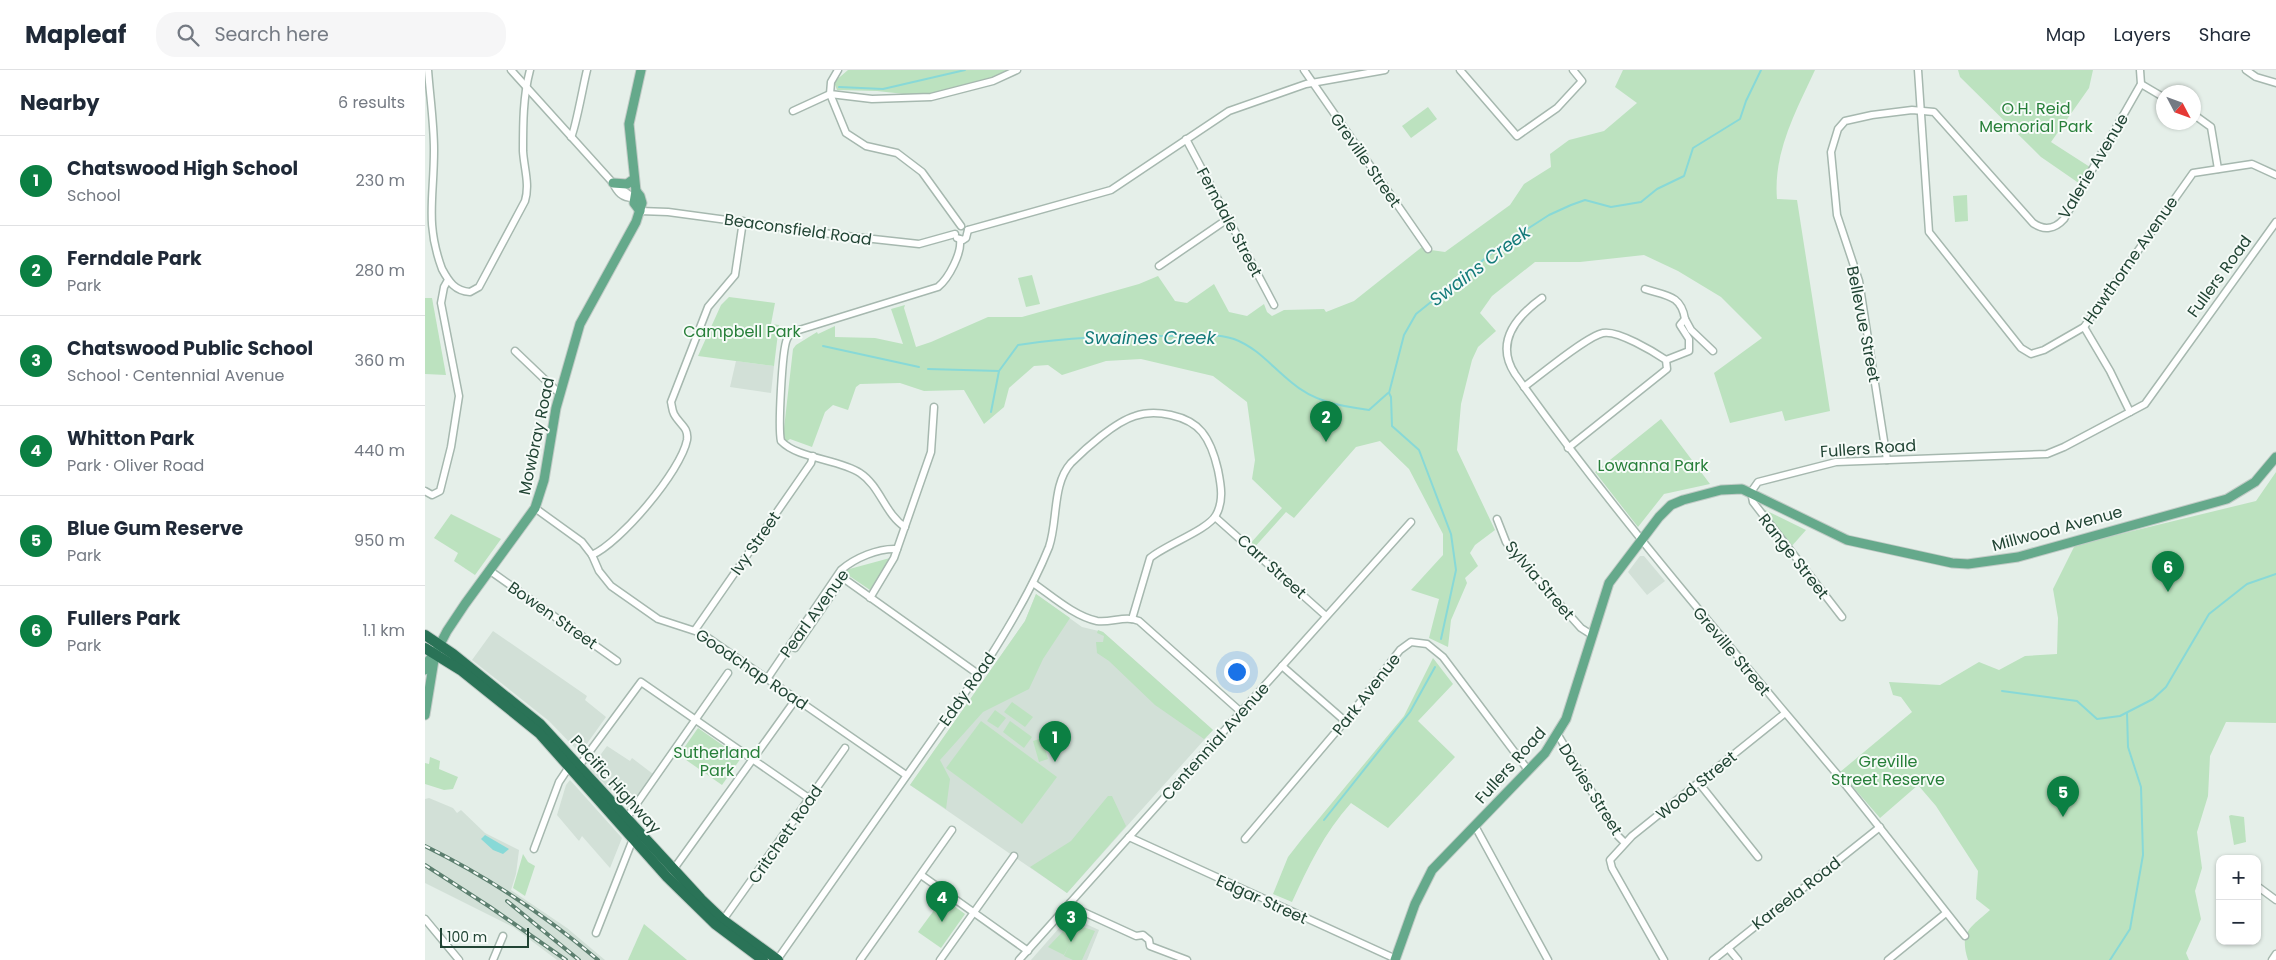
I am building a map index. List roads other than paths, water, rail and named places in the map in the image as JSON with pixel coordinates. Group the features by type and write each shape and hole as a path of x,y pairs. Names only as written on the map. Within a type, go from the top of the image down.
{"highway":[{"name":"Pacific Highway","path":"425,635 438,649 540,724 633,839 715,924 763,960"},
{"name":"Pacific Highway","path":"425,648 438,649"},
{"name":"Pacific Highway","path":"574,766 723,920 777,960"}],"main road":[{"path":"640,211 642,203 640,196 635,195 629,124 641,70"},
{"path":"613,183 627,184 634,178"},
{"name":"Mowbray Road","path":"425,670 428,661 438,649 489,570 535,508 544,480 560,394 580,324 632,231 640,211"},
{"name":"Millwood Avenue","path":"1751,492 1847,540 1942,561 1968,564 2027,554 2227,499 2255,482 2276,457"},
{"name":"Fullers Road","path":"1395,960 1415,904 1427,878 1441,859 1545,753 1558,735 1566,719 1609,583 1640,540 1662,514 1683,500 1731,489 1751,492"},
{"name":"Mowbray Road","path":"425,715 438,649"}],"street":[{"path":"428,70 434,151 427,229 433,252 448,280 455,288 464,292 470,292 479,287 525,201 528,191 523,152 525,86 530,70"},
{"path":"511,70 613,183 616,190 625,198 635,195"},
{"path":"571,137 575,132 576,116 587,70"},
{"path":"838,70 831,82 830,94 846,133 866,146 897,153 922,172 961,226 968,230 1111,190 1229,111 1275,94 1313,83 1385,70"},
{"path":"793,111 830,94 872,99 931,97 993,81 1017,70"},
{"name":"Greville Street","path":"1304,70 1429,249"},
{"path":"1460,70 1517,136 1557,108 1582,81 1573,70"},
{"name":"Hawthorne Avenue","path":"1918,70 1929,232 2026,352 2031,354 2044,350 2084,327 2188,178 2197,172 2252,164 2276,175"},
{"path":"2140,70 2141,84 2156,93"},
{"path":"2246,70 2256,77 2276,83"},
{"name":"Valerie Avenue","path":"1921,110 1930,111 1940,116 1969,154 1995,178 2033,223 2041,228 2049,228 2061,222 2069,210 2141,84"},
{"name":"Bellevue Street","path":"1887,460 1859,281 1837,215 1831,152 1838,128 1845,121 1872,114 1921,110"},
{"path":"2201,120 2211,127 2218,169"},
{"name":"Ferndale Street","path":"1186,139 1274,305"},
{"name":"Beaconsfield Road","path":"640,211 667,212 919,244 955,234"},
{"path":"1159,266 1229,218"},
{"path":"592,555 616,538 664,486 679,458 687,440 687,429 674,414 671,402 708,308 735,275 743,221"},
{"name":"Fullers Road","path":"1751,492 1758,482 1836,462 2050,453 2130,412 2145,404 2276,222"},
{"path":"905,527 895,520 863,476 784,444 780,438 781,391 787,339 799,330 939,287 947,277 958,252 960,240 955,234 955,229 961,226"},
{"path":"960,240 968,236 968,230"},
{"path":"425,491 436,495 440,491 451,447 459,396 441,303 448,280"},
{"path":"1645,289 1675,299 1682,304 1685,319 1691,330 1713,351"},
{"name":"Greville Street","path":"1543,298 1529,307 1513,326 1507,342 1507,361 1524,387 1568,448 1640,540 1880,827 1965,936"},
{"path":"1666,360 1689,351 1689,339 1680,325 1685,319"},
{"path":"2084,327 2110,371 2130,412"},
{"path":"1524,387 1562,358 1602,333 1610,333 1642,346 1666,360"},
{"path":"515,351 560,394"},
{"path":"1568,448 1667,369 1666,360"},
{"path":"934,407 931,452 891,565 870,598 978,674"},
{"name":"Eddy Road","path":"777,960 1014,620 1033,583 1052,538 1060,490 1068,468 1117,425 1135,416 1151,413 1165,414 1186,421 1201,431 1214,454 1220,484 1220,504 1215,517"},
{"name":"Ivy Street","path":"695,630 811,463 813,456"},
{"name":"Range Street","path":"1751,492 1753,502 1842,617"},
{"name":"Goodchap Road","path":"535,508 576,536 592,555 599,571 611,586 658,620 695,630 796,698 906,776"},
{"path":"1132,619 1150,558 1215,517"},
{"name":"Carr Street","path":"1215,517 1326,616"},
{"name":"Sylvia Street","path":"1497,518 1506,542 1513,552 1581,628 1592,635"},
{"name":"Centennial Avenue","path":"1019,960 1411,522"},
{"name":"Pearl Avenue","path":"767,679 841,570 848,564 885,549 897,550"},
{"name":"Bowen Street","path":"489,570 617,661"},
{"name":"Pearl Avenue","path":"795,648 843,578 870,598"},
{"path":"1033,583 1085,617 1102,621 1132,619 1139,621 1241,712"},
{"name":"Park Avenue","path":"1245,839 1345,721 1405,645 1411,642 1425,643 1443,657 1529,770"},
{"path":"1282,666 1345,721"},
{"path":"626,819 727,673"},
{"path":"534,849 559,782 641,682 810,799"},
{"path":"673,870 796,698"},
{"name":"Wood Street","path":"1664,960 1612,868 1610,860 1625,843 1785,714"},
{"name":"Davies Street","path":"1558,735 1618,836 1625,843"},
{"name":"Critchett Road","path":"723,920 845,748"},
{"path":"1699,784 1758,857"},
{"path":"1475,826 1548,960"},
{"name":"Kareela Road","path":"1713,960 1880,827"},
{"path":"860,960 952,830"},
{"name":"Edgar Street","path":"1129,837 1395,960"},
{"path":"597,933 633,839"},
{"path":"939,960 1014,856"},
{"path":"921,875 1028,951"},
{"path":"2261,889 2276,900"},
{"path":"1070,903 1077,909 1136,936 1143,935 1149,940 1150,946 1187,960"},
{"path":"1888,960 1946,913"},
{"path":"425,919 459,960"},
{"path":"493,960 503,936"},
{"path":"1728,948 1738,960"},
{"path":"2272,960 2276,954"}],"water":[{"path":"485,835 509,849 503,854 493,850 481,839"}],"waterway":[{"path":"839,87 883,89 965,70"},
{"name":"Swains Creek","path":"1441,639 1456,570 1451,534 1419,450 1392,426 1391,397 1389,393 1404,335 1416,314 1498,248 1549,215 1585,200 1611,207 1641,202 1657,189 1684,176 1693,148 1740,119 1746,101 1761,70"},
{"name":"Swaines Creek","path":"928,369 999,371 1018,345 1036,342 1129,336 1209,335 1234,339 1250,347 1300,389 1318,399 1369,410 1388,393"},
{"name":"Swaines Creek","path":"823,346 919,367"},
{"path":"991,412 999,371"},
{"path":"2002,691 2077,701 2097,719 2120,716 2153,699 2166,687 2209,614 2247,584 2276,574"},
{"path":"1324,820 1410,712 1435,667"},
{"path":"2110,960 2130,929 2143,855 2141,787 2128,747 2127,713"}],"railway":[{"path":"425,846 471,871 537,912 598,960"},
{"path":"425,865 566,960"},
{"path":"507,901 579,960"}],"place":[{"name":"Ferndale Park","path":"1326,442"},
{"name":"Fullers Park","path":"2168,592"},
{"name":"Chatswood High School","path":"1055,762"},
{"name":"Blue Gum Reserve","path":"2063,817"},
{"name":"Whitton Park","path":"942,922"},
{"name":"Chatswood Public School","path":"1071,942"}],"park label":[{"name":"O.H. Reid Memorial Park","path":"2036,117"},
{"name":"Campbell Park","path":"742,331"},
{"name":"Lowanna Park","path":"1653,465"},
{"name":"Sutherland Park","path":"717,761"},
{"name":"Greville Street Reserve","path":"1888,770"}]}
